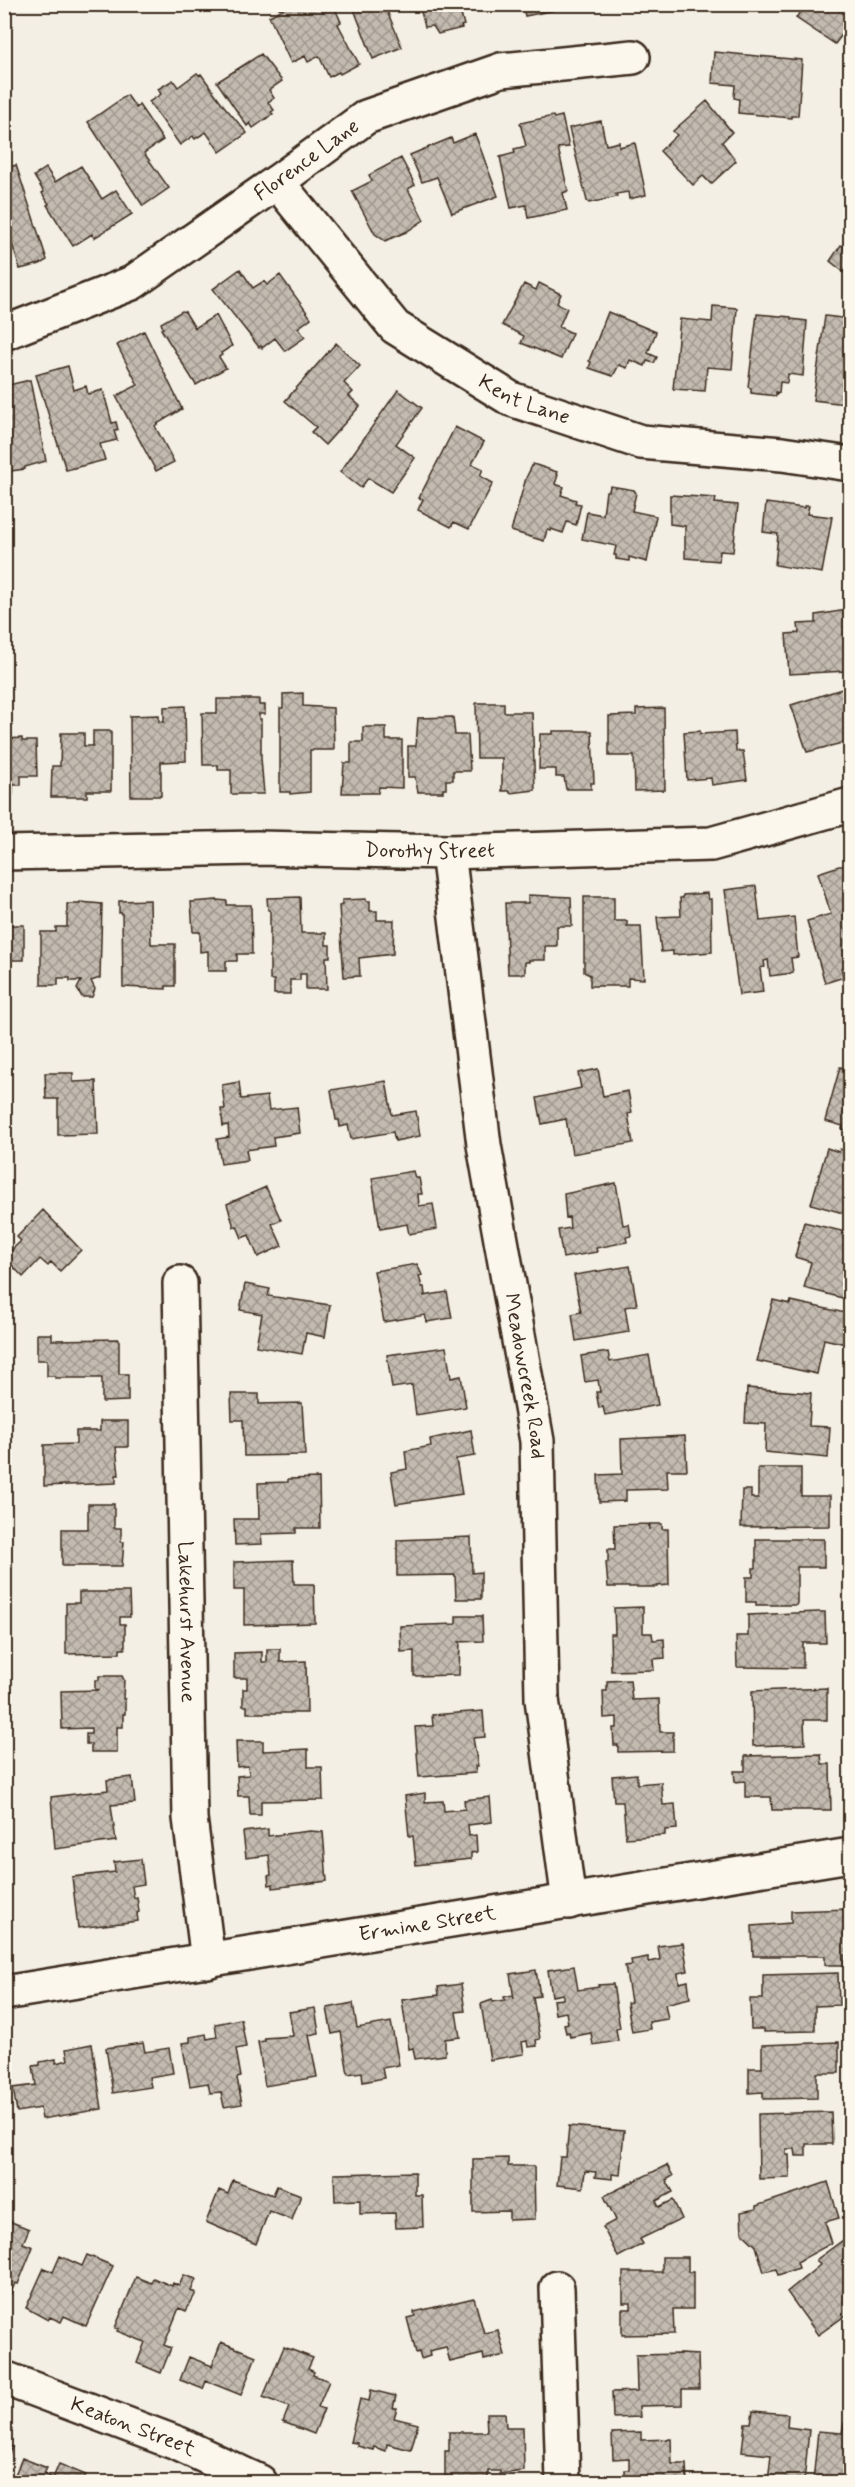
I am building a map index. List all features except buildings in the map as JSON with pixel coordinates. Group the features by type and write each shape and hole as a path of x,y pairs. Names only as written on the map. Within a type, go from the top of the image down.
{"street":[{"name":"Florence Lane","path":"4,333 132,283 278,182 366,117 501,70 633,57"},
{"name":"Kent Lane","path":"278,182 395,327 511,399 641,442 782,454 850,464"},
{"name":"Dorothy Street","path":"4,853 257,848 448,852 711,844 850,806"},
{"name":"Meadowcreek Road","path":"448,852 484,1145 537,1441 542,1699 569,1902"},
{"name":"Lakehurst Avenue","path":"180,1283 190,1818 208,1961"},
{"name":"Ermine Street","path":"4,1993 850,1856"},
{"path":"556,2288 563,2482"},
{"name":"Keaton Street","path":"4,2378 179,2444 260,2482"}]}
